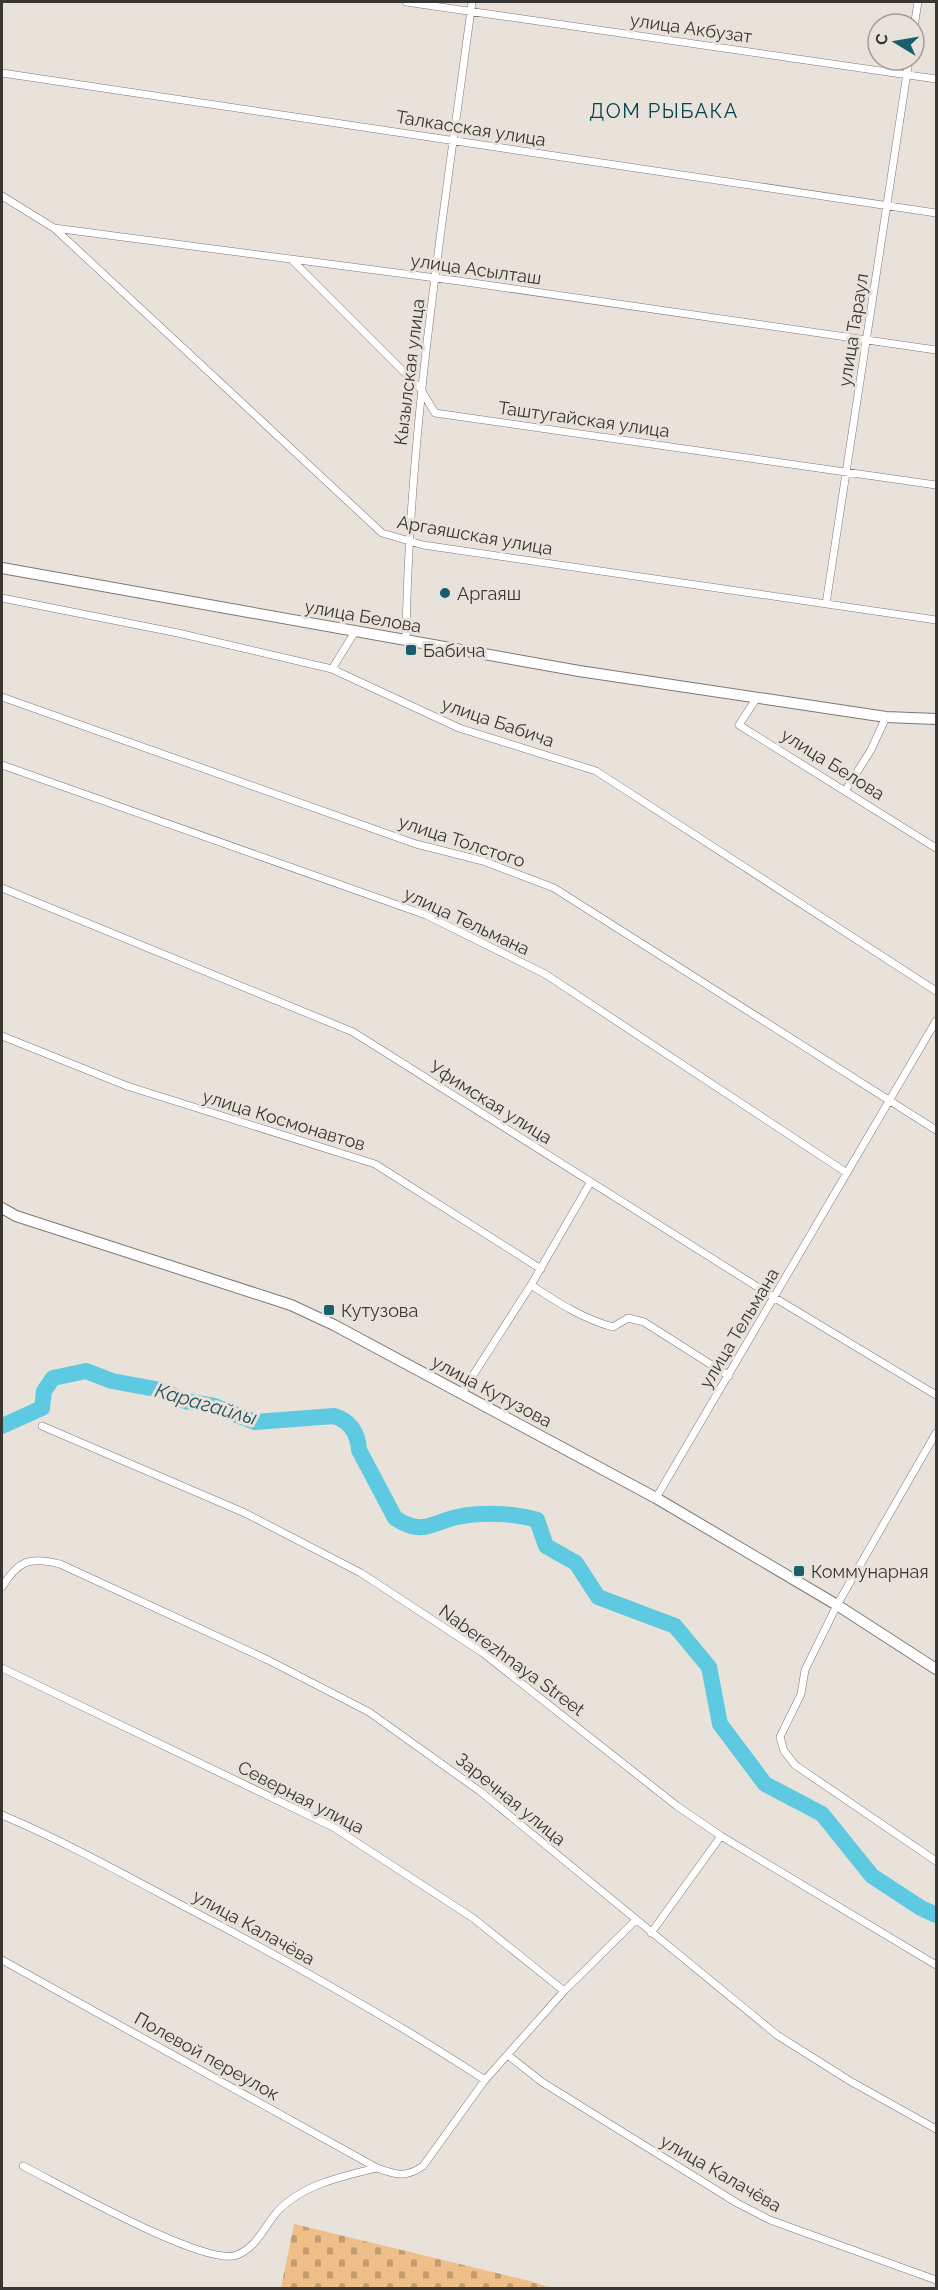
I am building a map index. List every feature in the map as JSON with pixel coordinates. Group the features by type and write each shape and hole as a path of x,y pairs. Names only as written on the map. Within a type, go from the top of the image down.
{"main road":[{"name":"улица Белова","path":"2,568 173,601 756,699 886,717 936,719"},
{"name":"улица Кутузова","path":"2,1208 15,1216 291,1305 334,1325 656,1498 837,1605 936,1670"}],"street":[{"name":"улица Акбузат","path":"406,2 936,79"},
{"name":"Кызылская улица","path":"406,639 407,541 420,388 472,2"},
{"name":"улица Тараул","path":"826,604 907,72"},
{"name":"Талкасская улица","path":"2,73 936,213"},
{"name":"улица Асылташ","path":"2,196 16,207 54,228 435,278 936,350"},
{"name":"Аргаяшская улица","path":"54,228 382,534 407,541 936,620"},
{"name":"Таштугайская улица","path":"292,260 420,388 435,413 936,485"},
{"name":"улица Бабича","path":"2,598 167,631 333,669 459,728 596,771 936,991"},
{"path":"333,669 356,630"},
{"name":"улица Толстого","path":"2,697 416,844 483,861 554,888 936,1130"},
{"name":"улица Белова","path":"756,699 739,725 936,848"},
{"path":"845,791 871,750 886,717"},
{"name":"улица Тельмана","path":"2,765 426,915 545,974 847,1173"},
{"name":"Уфимская улица","path":"2,888 353,1032 590,1183 936,1395"},
{"name":"улица Тельмана","path":"656,1498 891,1102 936,1021"},
{"name":"улица Космонавтов","path":"2,1036 127,1086 375,1164 541,1269"},
{"path":"461,1394 541,1269 590,1183"},
{"path":"531,1285 563,1306 600,1324 613,1327 628,1318 644,1322 729,1376"},
{"name":"Naberezhnaya Street","path":"42,1426 244,1513 361,1573 483,1653 677,1806 721,1836 936,1965"},
{"path":"936,1433 837,1605 804,1670 801,1694 780,1737 784,1751 795,1765 936,1861"},
{"name":"Заречная улица","path":"2,1587 14,1568 28,1561 43,1559 60,1564 268,1660 369,1712 481,1792 777,2035 850,2081 936,2129"},
{"name":"Северная улица","path":"2,1668 333,1827 472,1918 564,1991"},
{"name":"улица Калачёва","path":"2,1815 56,1838 266,1950 437,2049 485,2080"},
{"path":"651,1933 721,1836"},
{"path":"485,2080 510,2056 564,1991 636,1920"},
{"name":"Полевой переулок","path":"2,1960 377,2168 398,2176 411,2174 423,2166 485,2080"},
{"name":"улица Калачёва","path":"510,2056 542,2082 737,2203 770,2220 936,2280"},
{"path":"23,2166 178,2243 224,2258 237,2255 252,2245 267,2229 277,2213 302,2194 338,2177 377,2168"}],"green space":[{"path":"294,2224 530,2281 552,2288 281,2288"}],"waterway":[{"name":"Карагайлы","path":"2,1426 42,1408 44,1391 53,1378 86,1371 112,1381 161,1390 185,1401 214,1406 255,1422 334,1416 340,1418 349,1424 355,1433 359,1450 395,1518 412,1526 426,1526 477,1514 498,1514 537,1520 546,1546 576,1563 598,1597 675,1626 709,1667 720,1724 765,1784 822,1814 872,1876 921,1908 936,1915"}],"place":[{"name":"Аргаяш","path":"445,593"},
{"name":"Бабича","path":"411,650"},
{"name":"Кутузова","path":"329,1310"},
{"name":"Коммунарная","path":"799,1571"}],"district":[{"name":"ДОМ РЫБАКА","path":"664,111"}]}
